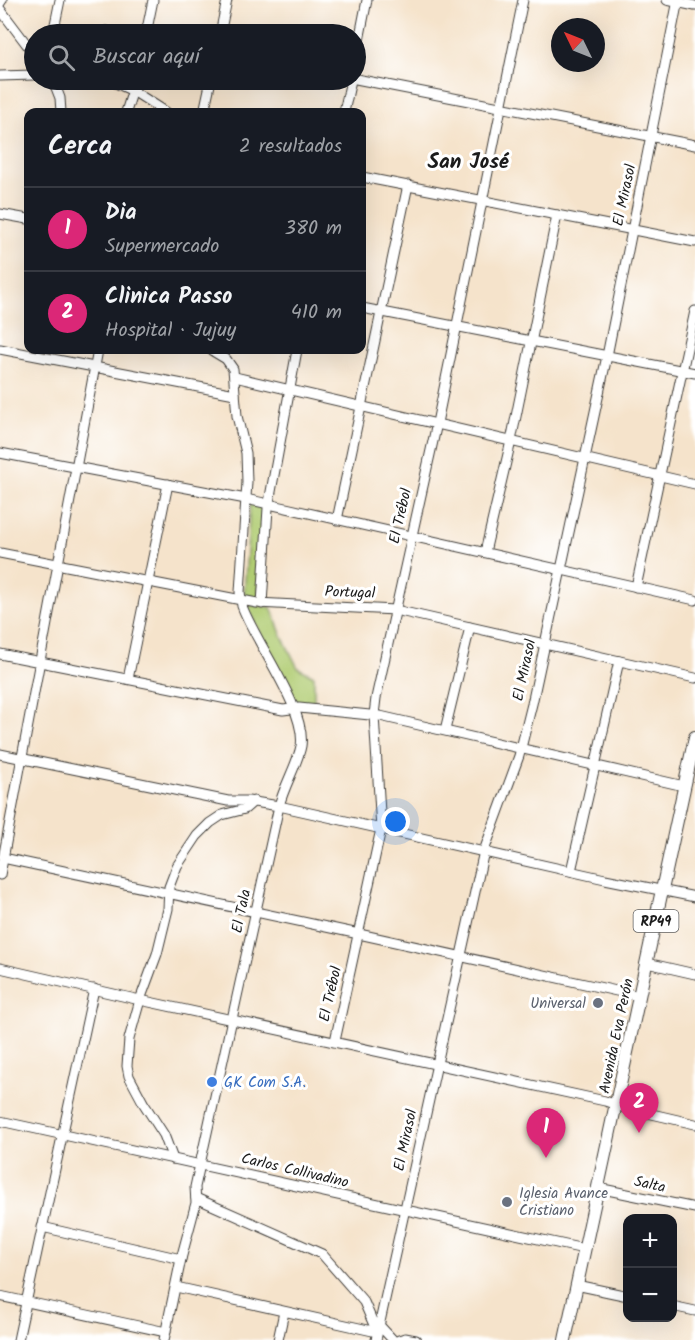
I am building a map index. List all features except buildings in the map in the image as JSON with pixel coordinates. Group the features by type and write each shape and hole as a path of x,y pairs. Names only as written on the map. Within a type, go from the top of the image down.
{"main road":[{"name":"Avenida Eva Perón","path":"565,1340 684,786 692,766 695,737"}],"street":[{"path":"55,24 60,0"},
{"path":"148,24 153,0"},
{"path":"222,24 227,0"},
{"path":"362,24 367,0"},
{"name":"El Trébol","path":"335,1041 381,830 374,715 380,679 437,423 523,0"},
{"path":"667,0 695,6"},
{"name":"El Mirasol","path":"377,1332 406,1210 484,851 521,748 545,644 607,356 678,1"},
{"path":"0,9 24,41"},
{"path":"0,76 24,75"},
{"path":"366,81 695,145"},
{"path":"57,90 61,108"},
{"path":"205,108 209,90"},
{"path":"345,108 349,90"},
{"path":"127,108 133,91 160,108"},
{"path":"366,178 695,242"},
{"path":"337,520 408,185"},
{"path":"0,214 24,218"},
{"path":"485,552 511,441 557,215"},
{"path":"366,309 695,373"},
{"path":"636,587 695,310"},
{"path":"0,349 24,354"},
{"path":"25,354 235,394"},
{"path":"0,875 97,354"},
{"path":"217,354 230,362 235,376 695,484"},
{"path":"262,604 269,504 296,354"},
{"name":"El Tala","path":"165,1336 196,1198 195,1187 279,806 301,745 301,733 294,708 243,611 240,600 246,499 246,453 237,416 235,376"},
{"path":"0,453 246,499 695,600"},
{"path":"128,679 168,484"},
{"name":"Portugal","path":"0,553 262,604 395,610 695,678"},
{"path":"445,730 470,627"},
{"path":"0,654 283,710 294,708 374,715 684,786"},
{"path":"571,871 597,766 619,661"},
{"path":"0,754 228,801 254,801 279,806 695,897"},
{"path":"173,1158 164,1135 127,1071 129,1039 157,954 168,909 171,881 177,866 197,836 216,818 245,809 254,801"},
{"path":"3,858 639,996"},
{"path":"647,963 695,974"},
{"path":"0,968 335,1041 695,1124"},
{"path":"18,1340 94,989"},
{"name":"Carlos Collivadino","path":"0,1121 584,1249"},
{"name":"Salta","path":"598,1188 695,1208"},
{"path":"196,1198 322,1254 364,1302 377,1332"},
{"path":"42,1227 181,1258"},
{"path":"576,1285 623,1295"},
{"path":"176,1287 377,1332 393,1340"},
{"path":"0,1296 165,1336"},
{"path":"677,1307 695,1311"},
{"path":"278,1340 284,1312"},
{"path":"399,1340 416,1340"}],"green space":[{"path":"250,504 265,507 258,600 244,596"},
{"path":"246,605 271,607 298,668 314,676 314,708 295,705"}],"place":[{"name":"Universal","path":"598,1003"},
{"name":"GK Com S.A.","path":"212,1082"},
{"name":"Clinica Passo","path":"639,1133"},
{"name":"Dia","path":"546,1158"},
{"name":"Iglesia Avance Cristiano","path":"507,1202"}],"district":[{"name":"San José","path":"468,161"}]}
